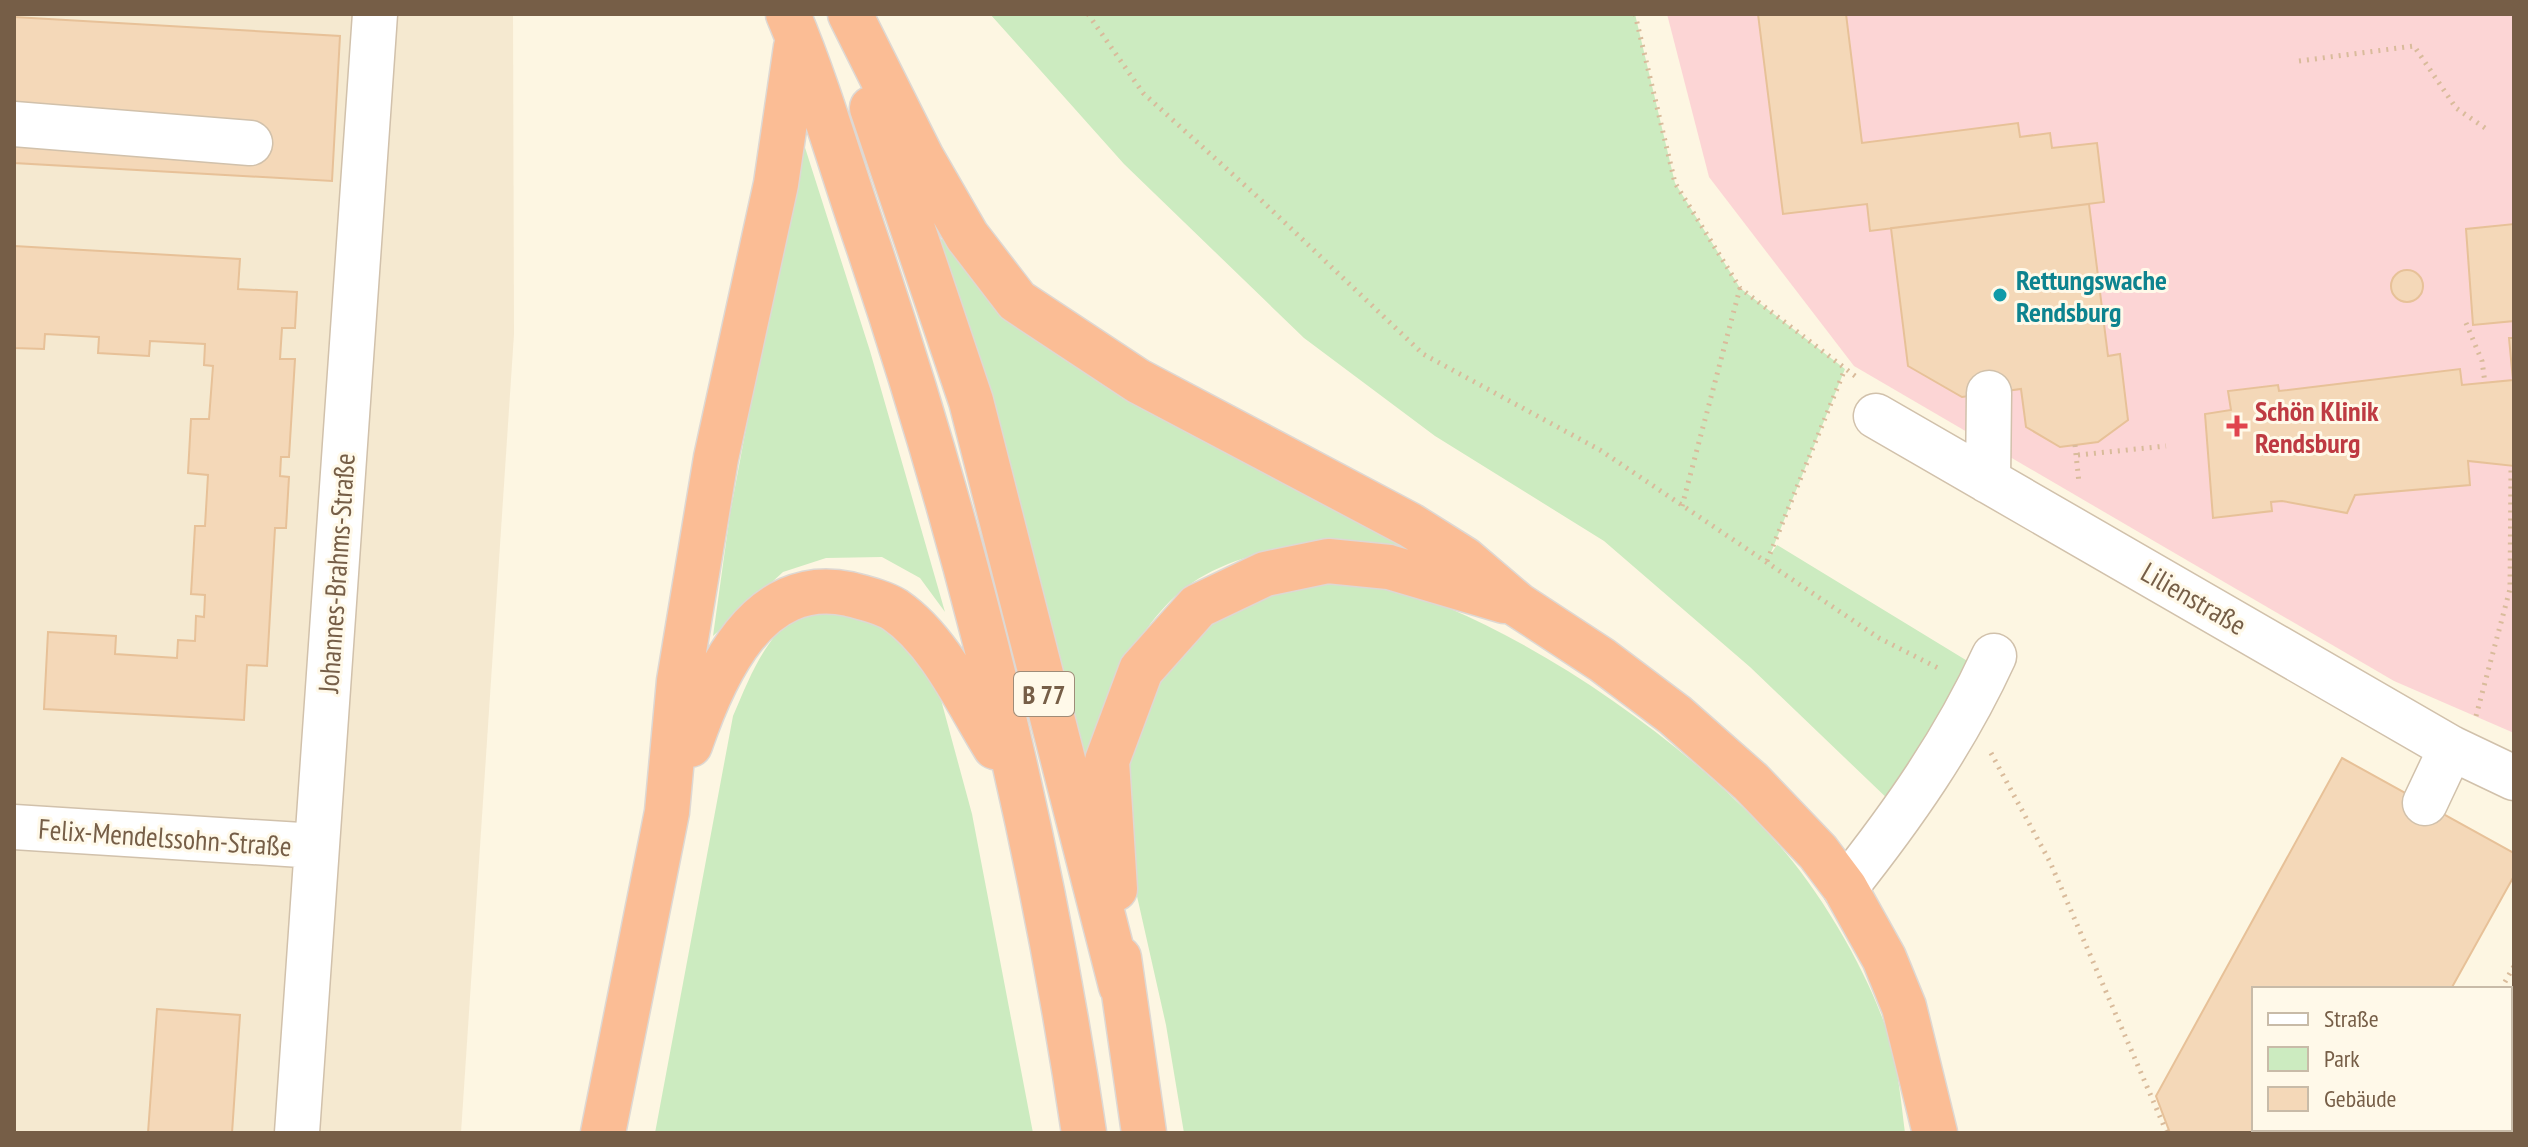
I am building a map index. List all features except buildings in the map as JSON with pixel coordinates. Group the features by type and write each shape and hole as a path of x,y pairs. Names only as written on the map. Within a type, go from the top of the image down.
{"highway":[{"name":"B 77","path":"840,14 971,401 1121,986 1144,1133"},
{"path":"850,14 922,158 967,236 1017,301 1138,381 1410,525 1464,559 1518,605 1602,660 1675,715 1751,782 1818,852 1845,888 1884,958 1904,1007 1935,1133"},
{"name":"B 77","path":"793,25 925,417 1018,783 1074,1062 1084,1133"},
{"path":"603,1133 667,812 679,681 716,458 776,184 793,25"},
{"path":"1121,986 1107,761 1141,670 1198,606 1265,574 1328,561 1389,567 1518,605"},
{"path":"667,812 710,687 736,646 773,606 808,593 839,592 868,598 895,610 919,633 944,665 1018,783"}],"street":[{"name":"Johannes-Brahms-Straße","path":"297,1133 375,14"},
{"path":"14,124 250,143"},
{"path":"1988,481 1989,393"},
{"name":"Lilienstraße","path":"1876,416 2459,752 2514,778"},
{"path":"1845,888 1909,807 1974,700 1994,656"},
{"path":"2425,803 2459,752"},
{"name":"Felix-Mendelssohn-Straße","path":"14,827 317,846"}],"path":[{"path":"1088,14 1143,93 1423,354 1600,450 1879,638 1950,674 1974,700 1979,730 2050,862 2167,1133"},
{"path":"1635,14 1675,183 1740,288 1862,381 1876,416"},
{"path":"2299,61 2414,46 2456,108 2485,128"},
{"path":"1682,506 1740,288"},
{"path":"2466,323 2482,361 2485,383"},
{"path":"1767,561 1845,369"},
{"path":"2078,455 2166,446"},
{"path":"2459,752 2512,588 2511,466"},
{"path":"2502,987 2514,966"}],"shaded area":[{"path":"14,14 513,14 514,334 461,1133 14,1133"},
{"name":"Schön Klinik Rendsburg","path":"1667,14 2514,14 2514,733 2394,681 1854,366 1709,177"}],"green space":[{"path":"990,14 1635,14 1675,183 1740,288 1845,369 1770,555 1777,545 1974,665 1892,803 1750,667 1604,541 1435,436 1304,338 1124,164"},
{"path":"801,135 870,351 945,612 920,578 882,557 826,558 783,572 713,636 730,514"},
{"path":"951,236 1405,536 1401,548 1378,544 1327,543 1250,556 1205,575 1181,591 1151,623 1128,660 1112,705 1091,789 936,241"},
{"path":"1369,580 1423,597 1534,651 1643,722 1738,802 1794,863 1857,961 1889,1037 1905,1133 1184,1133 1166,1025 1130,865 1126,793 1132,738 1155,680 1187,637 1229,608 1307,582"},
{"path":"798,614 876,614 934,674 972,814 1033,1133 655,1133 733,716 767,647"}],"place":[{"name":"Rettungswache Rendsburg","path":"2000,295"},
{"name":"Schön Klinik Rendsburg","path":"2237,426"}]}
